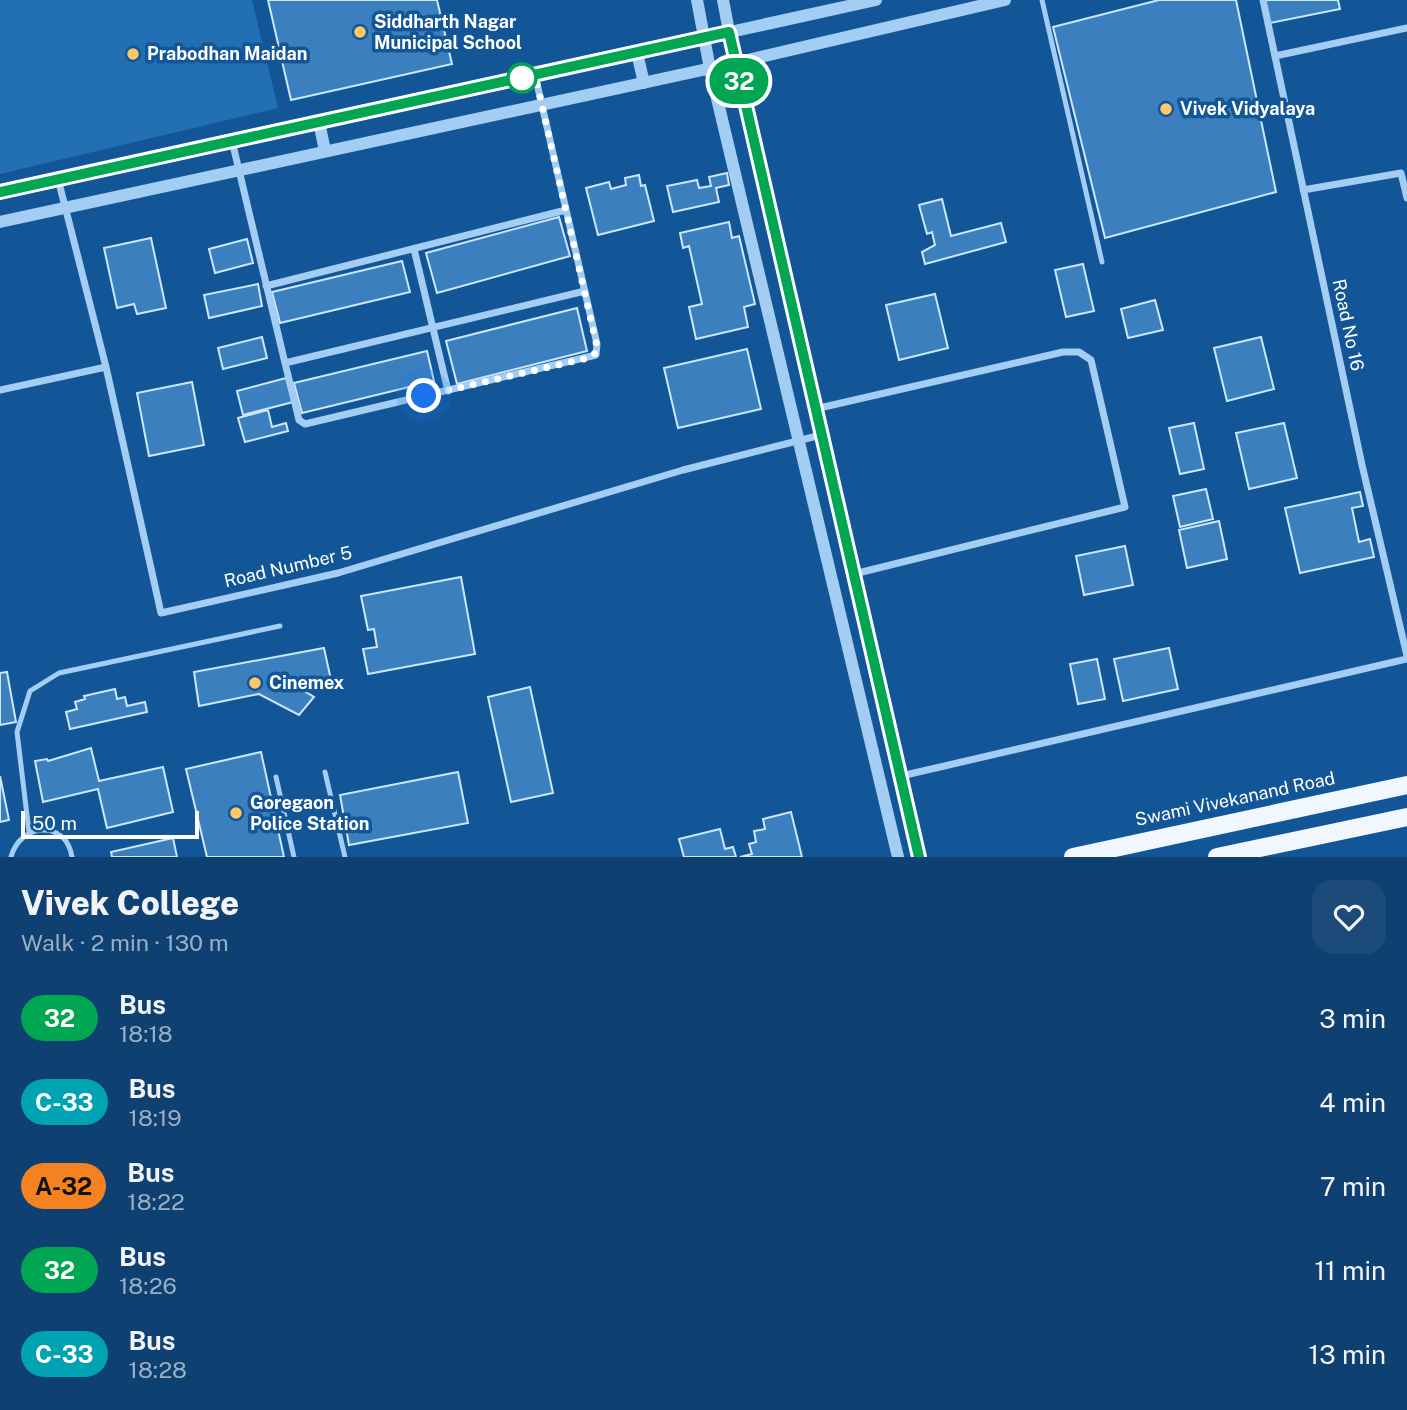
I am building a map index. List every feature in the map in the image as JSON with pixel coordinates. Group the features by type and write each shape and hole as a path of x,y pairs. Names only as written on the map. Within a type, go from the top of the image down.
{"main road":[{"name":"Swami Vivekanand Road","path":"1076,857 1110,852 1407,785"},
{"path":"1217,857 1286,846 1407,817"}],"street":[{"path":"697,0 710,69 898,857"},
{"path":"723,0 735,63 919,857"},
{"path":"0,192 876,0"},
{"path":"0,222 710,69 1005,0"},
{"name":"Road No 16","path":"1264,0 1303,190 1407,657"},
{"path":"1275,56 1407,28"},
{"path":"637,53 644,83"},
{"path":"232,141 302,424 596,355 597,344 535,75"},
{"path":"319,122 325,150"},
{"path":"1303,190 1404,172 1407,198"},
{"name":"Road Number 5","path":"58,179 106,367 161,613 338,573 683,470 821,435"},
{"path":"266,286 566,210"},
{"path":"414,249 448,391"},
{"path":"285,363 585,291"},
{"path":"815,409 1063,352 1079,352 1091,360 1125,507 854,574"},
{"path":"0,390 106,367"},
{"path":"901,776 1407,657"}],"lane":[{"path":"1042,0 1102,262"},
{"path":"29,832 18,732 30,691 59,673 280,626"},
{"path":"325,772 345,857"},
{"path":"276,777 294,857"},
{"path":"11,857 14,846 29,832 49,830 66,841 72,857"}],"shaded area":[{"name":"Prabodhan Maidan","path":"0,0 252,0 278,108 0,174"}],"building":[{"name":"Siddharth Nagar Municipal School","path":"268,0 437,0 452,64 291,100"},
{"name":"Vivek Vidyalaya","path":"1159,0 1236,0 1276,192 1105,238 1053,27"},
{"path":"1265,0 1338,0 1340,9 1270,23"},
{"path":"727,173 729,185 716,188 719,202 673,212 667,186 697,180 699,188 711,186 709,177"},
{"path":"639,175 641,186 645,185 654,221 598,235 586,188 609,182 611,189 626,185 625,178"},
{"path":"942,199 951,236 1001,223 1006,242 925,264 922,252 935,245 932,232 927,234 919,205"},
{"path":"559,217 570,256 437,293 426,253"},
{"path":"729,222 732,238 739,236 755,304 744,307 748,327 696,339 689,307 702,304 689,246 683,248 680,233"},
{"path":"151,238 166,308 137,314 134,304 117,308 104,248"},
{"path":"247,239 253,263 215,273 209,249"},
{"path":"402,261 410,292 280,323 272,292"},
{"path":"1083,264 1094,311 1066,317 1055,270"},
{"path":"258,284 262,306 209,318 204,295"},
{"path":"935,294 948,348 899,360 886,305"},
{"path":"1155,300 1163,330 1128,338 1121,309"},
{"path":"577,308 587,351 457,384 446,341"},
{"path":"262,337 267,358 223,369 218,348"},
{"path":"1261,337 1274,389 1227,401 1214,348"},
{"path":"747,349 761,409 678,428 664,368"},
{"path":"427,351 434,381 302,413 294,383"},
{"path":"286,378 293,402 243,415 237,391"},
{"path":"192,382 204,445 149,456 137,393"},
{"path":"268,410 272,427 286,423 288,431 245,442 238,418"},
{"path":"1194,423 1204,469 1180,474 1169,428"},
{"path":"1284,423 1297,478 1249,489 1236,433"},
{"path":"1206,489 1213,519 1180,527 1173,496"},
{"path":"1360,492 1363,506 1352,508 1359,542 1370,539 1374,557 1300,573 1285,508"},
{"path":"1219,521 1227,559 1187,568 1179,530"},
{"path":"1125,546 1133,585 1084,595 1076,556"},
{"path":"461,577 475,654 368,674 363,649 377,647 374,629 368,630 361,596"},
{"name":"Cinemex","path":"324,648 331,680 298,687 314,697 299,715 259,694 199,706 194,672"},
{"path":"1169,648 1178,689 1123,701 1114,659"},
{"path":"1097,659 1105,699 1078,704 1070,664"},
{"path":"7,672 16,722 0,725 0,673"},
{"path":"530,687 553,793 511,802 488,697"},
{"path":"115,689 117,699 125,697 127,706 145,702 147,712 70,729 66,712 77,709 75,702 85,699 84,696"},
{"path":"91,748 99,781 163,767 173,812 107,828 98,789 43,802 35,761 48,761"},
{"name":"Goregaon Police Station","path":"261,752 284,857 207,857 186,769"},
{"path":"458,772 468,823 349,845 340,795"},
{"path":"0,776 9,820 0,822"},
{"path":"791,812 802,857 740,857 752,854 749,844 756,842 754,831 765,829 763,819"},
{"path":"720,829 725,849 733,847 736,857 684,857 679,839"},
{"path":"173,838 177,857 112,857 111,852"}],"bus line":[{"name":"32","path":"0,192 729,32 919,857"}],"place":[{"name":"Siddharth Nagar Municipal School","path":"360,32"},
{"name":"Prabodhan Maidan","path":"133,54"},
{"name":"Vivek Vidyalaya","path":"1166,109"},
{"name":"Cinemex","path":"255,683"},
{"name":"Goregaon Police Station","path":"236,813"}],"route":[{"path":"424,396 588,358 596,355 598,351 535,75 522,78"}]}
